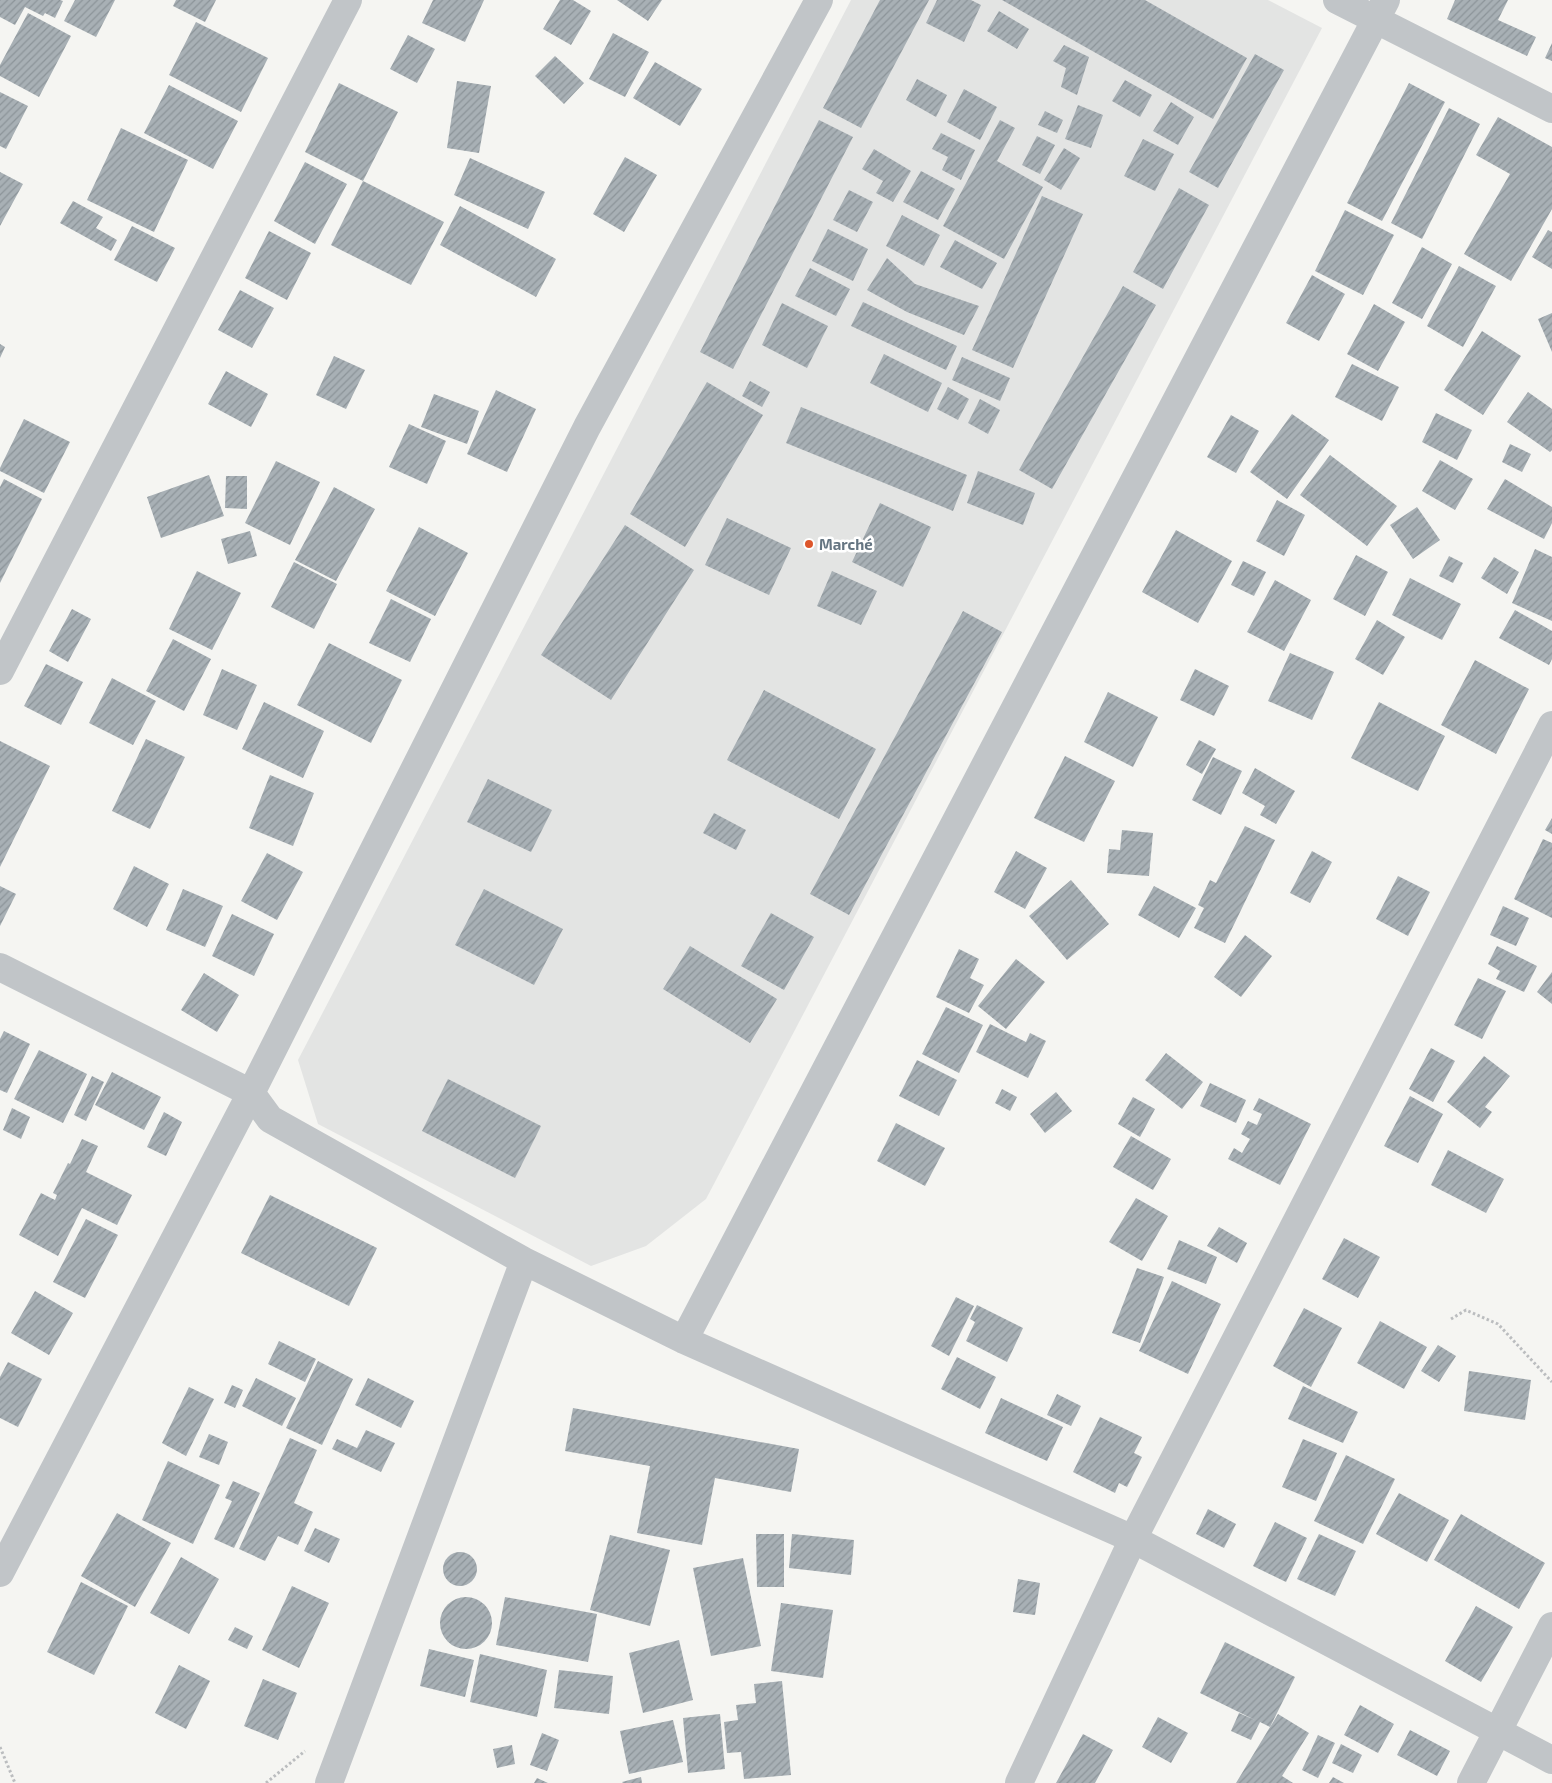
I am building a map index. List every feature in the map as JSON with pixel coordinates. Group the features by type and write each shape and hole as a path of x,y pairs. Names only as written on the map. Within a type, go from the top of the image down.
{"street":[{"path":"0,671 348,0"},
{"path":"0,1573 251,1093 587,427 819,0"},
{"path":"1337,0 1381,10 1552,109"},
{"path":"684,1340 1381,10"},
{"path":"1020,1783 1133,1539 1552,725"},
{"path":"0,967 251,1093 270,1120 524,1261 684,1340 1133,1539 1552,1760"},
{"path":"329,1783 524,1261"},
{"path":"1471,1783 1552,1626"}],"path":[{"path":"1450,1319 1466,1310 1498,1324 1552,1382"},
{"path":"0,1747 15,1783"}],"shaded area":[{"name":"Marché","path":"851,0 1268,0 1322,28 706,1199 646,1246 591,1266 318,1124 298,1060"}],"building":[{"path":"0,0 63,1 55,18 45,13 43,16 25,7 15,25 0,17"},
{"path":"75,0 115,0 96,37 64,21"},
{"path":"176,0 216,0 205,22 173,6"},
{"path":"433,0 484,0 465,42 422,23"},
{"path":"560,0 573,0 591,11 571,45 543,29"},
{"path":"617,0 662,0 648,21"},
{"path":"880,0 929,0 861,128 823,108"},
{"path":"937,0 971,0 981,5 964,42 926,23"},
{"path":"1002,0 1145,0 1247,58 1213,119"},
{"path":"1455,0 1508,0 1498,20 1536,37 1527,56 1447,19"},
{"path":"999,11 1029,29 1017,49 987,31"},
{"path":"28,13 71,36 39,97 0,76 0,65"},
{"path":"196,22 268,58 241,112 169,75"},
{"path":"613,33 649,52 625,97 589,79"},
{"path":"408,35 435,49 417,83 390,69"},
{"path":"1552,43 1552,61 1545,58"},
{"path":"1064,45 1089,57 1077,95 1061,87 1066,68 1053,61"},
{"path":"1255,54 1284,70 1218,188 1189,172"},
{"path":"555,56 584,83 564,104 535,76"},
{"path":"655,62 702,89 680,126 633,98"},
{"path":"917,79 947,95 936,117 906,100"},
{"path":"1125,80 1152,95 1140,117 1112,101"},
{"path":"457,81 491,86 479,153 447,148"},
{"path":"339,83 398,112 363,181 305,152"},
{"path":"1409,83 1445,102 1382,221 1347,203"},
{"path":"169,85 238,121 213,169 144,133"},
{"path":"964,89 997,107 980,140 947,122"},
{"path":"0,92 28,106 6,149 0,146"},
{"path":"1171,102 1194,117 1178,145 1153,131"},
{"path":"1078,105 1103,115 1091,148 1065,139"},
{"path":"1449,108 1480,124 1422,239 1391,223"},
{"path":"1045,111 1063,120 1057,133 1038,125"},
{"path":"1498,117 1552,147 1552,209 1511,281 1464,254 1510,174 1476,155"},
{"path":"819,120 853,137 733,369 700,352"},
{"path":"1000,120 1015,128 997,161 1043,187 1004,259 943,226"},
{"path":"121,128 188,160 154,232 87,200"},
{"path":"941,133 975,150 961,180 942,170 948,157 932,149"},
{"path":"1037,136 1055,145 1040,174 1022,165"},
{"path":"1143,139 1174,154 1155,191 1124,176"},
{"path":"1064,148 1080,158 1061,190 1044,180"},
{"path":"874,149 911,171 893,202 876,193 883,181 862,169"},
{"path":"625,157 657,175 624,232 593,214"},
{"path":"470,158 545,192 528,229 454,195"},
{"path":"305,162 347,184 315,244 274,221"},
{"path":"921,171 955,189 938,220 903,202"},
{"path":"0,172 23,184 0,226"},
{"path":"363,181 444,222 411,285 331,245"},
{"path":"1179,188 1209,205 1163,289 1133,272"},
{"path":"849,190 873,202 857,232 833,220"},
{"path":"1042,196 1083,214 1013,368 972,350"},
{"path":"73,201 103,217 96,228 117,240 111,251 60,223"},
{"path":"460,206 556,259 536,297 440,245"},
{"path":"1345,210 1394,235 1363,295 1315,271"},
{"path":"902,215 940,235 924,266 886,246"},
{"path":"132,226 175,248 157,282 114,260"},
{"path":"828,229 868,249 853,281 812,261"},
{"path":"1548,230 1552,232 1552,269 1532,257"},
{"path":"269,231 311,253 287,300 245,278"},
{"path":"955,240 997,263 982,289 940,267"},
{"path":"1422,247 1452,264 1422,319 1392,303"},
{"path":"887,258 915,284 979,306 964,335 907,312 867,290"},
{"path":"1459,266 1496,286 1463,347 1427,326"},
{"path":"810,268 850,289 836,316 795,296"},
{"path":"1312,275 1345,294 1319,341 1286,323"},
{"path":"1123,286 1156,305 1052,489 1019,470"},
{"path":"240,290 274,308 252,348 218,330"},
{"path":"863,302 957,346 946,370 851,326"},
{"path":"782,303 828,326 807,368 762,345"},
{"path":"1374,304 1405,322 1378,371 1347,354"},
{"path":"1552,313 1552,352 1538,319"},
{"path":"1482,331 1521,356 1483,415 1444,390"},
{"path":"0,344 5,347 0,358"},
{"path":"884,354 942,383 928,412 870,383"},
{"path":"334,356 365,370 346,409 316,395"},
{"path":"962,357 1010,378 1000,401 952,380"},
{"path":"1352,364 1399,387 1382,421 1335,397"},
{"path":"226,371 268,394 251,427 208,404"},
{"path":"750,381 770,392 762,407 742,396"},
{"path":"707,382 763,415 685,547 630,514"},
{"path":"948,387 969,399 958,420 937,409"},
{"path":"496,390 536,409 507,472 467,454"},
{"path":"1528,392 1552,409 1552,450 1550,452 1507,422"},
{"path":"434,394 479,411 467,444 421,427"},
{"path":"980,399 1000,410 988,434 968,423"},
{"path":"801,407 967,475 953,511 786,443"},
{"path":"1436,413 1472,430 1457,460 1422,442"},
{"path":"1292,414 1329,440 1287,499 1250,472"},
{"path":"1231,415 1259,431 1236,473 1207,457"},
{"path":"24,419 70,442 44,493 0,471"},
{"path":"409,424 446,441 427,484 389,467"},
{"path":"1510,444 1531,454 1522,472 1502,462"},
{"path":"1330,455 1397,506 1367,546 1300,495"},
{"path":"1440,460 1473,479 1455,510 1422,491"},
{"path":"276,461 320,482 290,545 245,523"},
{"path":"978,471 1035,493 1023,525 967,503"},
{"path":"209,475 224,516 161,538 147,497"},
{"path":"226,476 247,476 247,509 225,508"},
{"path":"4,479 42,499 0,583 0,487"},
{"path":"1505,479 1552,507 1552,523 1544,539 1487,509"},
{"path":"334,487 375,509 336,581 295,560"},
{"path":"1277,500 1305,515 1284,556 1256,541"},
{"path":"880,503 931,527 903,587 852,562"},
{"path":"1417,507 1440,540 1413,559 1390,525"},
{"path":"727,518 791,548 769,595 705,565"},
{"path":"625,525 694,570 611,700 541,655"},
{"path":"419,527 468,553 435,616 386,591"},
{"path":"1176,530 1232,561 1198,623 1142,592"},
{"path":"250,531 257,556 228,564 221,539"},
{"path":"1535,549 1552,557 1552,621 1512,603"},
{"path":"1356,555 1388,572 1365,616 1333,599"},
{"path":"1449,556 1463,563 1453,583 1439,576"},
{"path":"1494,557 1519,572 1507,594 1481,578"},
{"path":"1243,561 1266,572 1254,596 1231,585"},
{"path":"294,562 337,584 314,629 271,607"},
{"path":"197,571 241,593 212,650 169,629"},
{"path":"832,571 877,591 861,625 817,606"},
{"path":"1410,578 1461,604 1442,640 1392,615"},
{"path":"1275,580 1311,600 1284,651 1247,632"},
{"path":"391,599 431,619 410,662 369,643"},
{"path":"72,609 91,619 68,662 49,651"},
{"path":"1515,610 1552,631 1552,659 1549,665 1499,638"},
{"path":"963,611 1002,632 849,915 810,894"},
{"path":"1377,620 1405,637 1383,675 1355,659"},
{"path":"173,639 211,659 184,711 146,691"},
{"path":"329,643 402,680 371,743 297,705"},
{"path":"1290,653 1334,672 1312,720 1268,701"},
{"path":"1475,660 1529,689 1496,754 1441,725"},
{"path":"46,664 83,682 61,725 24,706"},
{"path":"222,669 257,685 237,730 203,715"},
{"path":"1195,669 1229,686 1214,716 1180,700"},
{"path":"112,678 156,701 133,745 89,723"},
{"path":"764,690 876,749 839,819 727,760"},
{"path":"1108,692 1158,717 1133,767 1084,742"},
{"path":"264,702 324,731 303,778 242,749"},
{"path":"1379,702 1445,736 1418,791 1351,758"},
{"path":"146,739 185,757 150,829 112,811"},
{"path":"1199,740 1216,749 1202,774 1186,765"},
{"path":"0,741 50,766 0,867"},
{"path":"1065,756 1115,781 1084,842 1034,818"},
{"path":"1213,757 1242,771 1221,815 1192,800"},
{"path":"1255,768 1295,791 1276,824 1260,815 1265,806 1242,793"},
{"path":"270,775 314,793 293,846 249,828"},
{"path":"488,779 552,810 531,852 467,822"},
{"path":"714,813 746,830 736,850 703,833"},
{"path":"1552,818 1552,834 1545,830"},
{"path":"1245,826 1275,840 1225,943 1194,928 1204,908 1198,905 1210,880 1216,883"},
{"path":"1122,830 1153,833 1149,876 1107,873 1109,849 1120,850"},
{"path":"1543,839 1552,843 1552,918 1514,899"},
{"path":"1016,851 1047,868 1025,909 994,892"},
{"path":"1312,851 1332,862 1310,903 1290,893"},
{"path":"267,853 303,872 277,920 241,901"},
{"path":"134,866 169,884 147,927 113,909"},
{"path":"1398,876 1430,892 1408,936 1376,919"},
{"path":"1071,880 1109,924 1067,960 1029,916"},
{"path":"0,886 16,894 0,926"},
{"path":"1154,886 1196,908 1179,938 1138,915"},
{"path":"183,889 223,906 205,947 166,930"},
{"path":"484,889 563,929 534,985 455,945"},
{"path":"1503,906 1529,918 1516,946 1490,935"},
{"path":"771,913 814,937 784,990 741,966"},
{"path":"232,914 274,934 254,976 212,956"},
{"path":"1245,935 1272,956 1241,997 1214,977"},
{"path":"690,946 777,999 750,1043 663,989"},
{"path":"1497,946 1537,966 1524,992 1496,979 1500,971 1488,964"},
{"path":"959,949 979,959 970,978 984,985 969,1013 936,997"},
{"path":"1016,959 1045,982 1006,1029 978,1006"},
{"path":"1552,972 1552,1004 1537,992"},
{"path":"204,973 239,995 217,1032 181,1010"},
{"path":"1478,978 1506,991 1482,1039 1454,1025"},
{"path":"946,1007 983,1025 959,1073 922,1054"},
{"path":"990,1024 1026,1042 1030,1033 1046,1041 1028,1078 976,1052"},
{"path":"4,1031 30,1044 7,1093 0,1090 0,1039"},
{"path":"1431,1048 1455,1061 1433,1102 1409,1089"},
{"path":"39,1050 87,1074 63,1123 14,1099"},
{"path":"1166,1053 1203,1082 1182,1109 1145,1080"},
{"path":"1484,1056 1510,1076 1485,1107 1492,1112 1480,1128 1447,1102"},
{"path":"917,1060 957,1080 939,1116 899,1096"},
{"path":"112,1072 161,1097 144,1130 95,1105"},
{"path":"92,1076 104,1082 86,1121 74,1115"},
{"path":"448,1079 541,1126 515,1178 422,1131"},
{"path":"1210,1083 1246,1100 1236,1123 1200,1106"},
{"path":"1002,1089 1017,1097 1010,1111 995,1103"},
{"path":"1056,1092 1072,1111 1045,1133 1030,1114"},
{"path":"1410,1096 1443,1114 1418,1163 1384,1146"},
{"path":"1133,1097 1155,1109 1140,1137 1118,1124"},
{"path":"1259,1098 1311,1124 1280,1185 1228,1159 1234,1148 1242,1153 1250,1139 1241,1134 1248,1121 1257,1125 1262,1114 1253,1110"},
{"path":"12,1108 30,1117 21,1139 3,1130"},
{"path":"164,1112 182,1122 166,1156 147,1147"},
{"path":"896,1123 945,1148 925,1186 877,1161"},
{"path":"1131,1136 1171,1159 1153,1190 1113,1167"},
{"path":"82,1139 98,1146 86,1172 132,1195 117,1225 82,1208 58,1256 19,1235 41,1193 55,1200 57,1195 53,1193"},
{"path":"1448,1150 1504,1179 1486,1213 1431,1185"},
{"path":"270,1195 377,1248 349,1306 241,1253"},
{"path":"1136,1198 1168,1216 1142,1261 1109,1242"},
{"path":"86,1219 118,1235 85,1298 53,1282"},
{"path":"1219,1227 1247,1243 1237,1263 1207,1246"},
{"path":"1344,1238 1380,1257 1358,1298 1322,1279"},
{"path":"1179,1240 1217,1257 1206,1284 1167,1269"},
{"path":"1137,1268 1164,1277 1140,1343 1112,1333"},
{"path":"1172,1281 1221,1304 1188,1374 1139,1351"},
{"path":"35,1291 73,1313 49,1355 11,1333"},
{"path":"956,1297 974,1306 949,1356 931,1346"},
{"path":"977,1305 1023,1328 1007,1362 966,1341 975,1322 970,1319"},
{"path":"1304,1308 1342,1328 1311,1387 1273,1366"},
{"path":"1380,1321 1427,1347 1404,1389 1357,1363"},
{"path":"279,1341 316,1359 305,1382 268,1364"},
{"path":"1438,1345 1456,1356 1439,1382 1421,1371"},
{"path":"957,1357 996,1377 980,1409 941,1389"},
{"path":"318,1361 353,1379 322,1445 286,1428"},
{"path":"8,1362 42,1379 18,1427 0,1418 0,1377"},
{"path":"1469,1371 1531,1380 1525,1420 1464,1411"},
{"path":"256,1378 296,1398 282,1426 242,1406"},
{"path":"368,1378 414,1401 401,1428 355,1405"},
{"path":"232,1385 243,1390 235,1408 224,1403"},
{"path":"1303,1386 1358,1412 1343,1443 1288,1419"},
{"path":"189,1387 214,1399 186,1456 162,1443"},
{"path":"1057,1394 1081,1406 1071,1426 1047,1415"},
{"path":"1001,1398 1063,1427 1047,1461 985,1433"},
{"path":"573,1408 799,1449 791,1492 715,1478 702,1545 637,1533 650,1466 565,1451"},
{"path":"1100,1417 1142,1437 1134,1453 1142,1457 1127,1487 1119,1483 1115,1493 1073,1472"},
{"path":"366,1430 395,1443 381,1472 332,1449 337,1439 357,1448"},
{"path":"209,1434 228,1442 219,1465 199,1457"},
{"path":"290,1438 317,1450 294,1503 313,1512 298,1545 278,1536 265,1561 239,1549"},
{"path":"1303,1439 1337,1453 1316,1501 1282,1487"},
{"path":"1346,1455 1395,1479 1363,1544 1314,1521"},
{"path":"168,1461 220,1485 193,1544 142,1520"},
{"path":"233,1481 260,1493 234,1548 214,1539 232,1501 225,1498"},
{"path":"1399,1493 1449,1520 1427,1562 1376,1534"},
{"path":"1208,1509 1236,1524 1224,1548 1196,1534"},
{"path":"117,1513 171,1543 135,1607 81,1576"},
{"path":"1461,1514 1545,1563 1519,1609 1434,1560"},
{"path":"1275,1522 1307,1538 1286,1582 1253,1566"},
{"path":"315,1528 340,1539 329,1563 304,1551"},
{"path":"756,1534 784,1534 784,1587 757,1587"},
{"path":"792,1534 854,1540 851,1575 789,1568"},
{"path":"1319,1534 1356,1551 1335,1596 1297,1579"},
{"path":"610,1535 670,1550 650,1626 590,1610"},
{"path":"460,1552 467,1553 472,1557 476,1562 476,1576 472,1581 467,1585 460,1586 453,1585 448,1581 444,1576 443,1569 444,1562 448,1557 453,1553"},
{"path":"181,1557 219,1579 189,1634 150,1613"},
{"path":"743,1558 761,1646 711,1656 693,1568"},
{"path":"1018,1579 1040,1583 1035,1615 1013,1612"},
{"path":"81,1582 128,1606 94,1675 47,1652"},
{"path":"292,1586 329,1603 299,1668 262,1650"},
{"path":"466,1597 480,1601 488,1609 492,1623 488,1637 480,1645 466,1649 452,1645 444,1637 440,1623 444,1609 452,1601"},
{"path":"505,1597 597,1614 588,1662 496,1645"},
{"path":"781,1603 833,1610 823,1678 771,1671"},
{"path":"1476,1606 1513,1627 1481,1682 1445,1661"},
{"path":"235,1627 253,1636 247,1649 228,1640"},
{"path":"679,1640 693,1700 643,1713 629,1653"},
{"path":"1225,1642 1295,1677 1270,1727 1260,1722 1251,1740 1231,1731 1239,1713 1255,1720 1200,1693"},
{"path":"429,1649 474,1660 465,1697 420,1686"},
{"path":"480,1654 547,1670 537,1717 470,1702"},
{"path":"179,1665 210,1681 186,1729 155,1713"},
{"path":"559,1670 613,1676 609,1714 554,1708"},
{"path":"263,1679 297,1693 278,1740 244,1726"},
{"path":"782,1681 791,1775 744,1779 741,1752 727,1753 724,1722 738,1720 736,1705 756,1703 754,1684"},
{"path":"1360,1705 1394,1724 1378,1753 1344,1735"},
{"path":"720,1714 725,1769 688,1773 683,1718"},
{"path":"1278,1714 1309,1733 1282,1776 1293,1783 1236,1783"},
{"path":"1158,1717 1188,1733 1171,1763 1142,1747"},
{"path":"673,1720 683,1762 629,1774 620,1731"},
{"path":"1410,1730 1450,1751 1437,1776 1397,1755"},
{"path":"542,1733 559,1740 547,1771 530,1765"},
{"path":"1083,1734 1113,1750 1095,1783 1056,1783"},
{"path":"1318,1735 1335,1743 1318,1778 1302,1770"},
{"path":"1341,1744 1362,1755 1353,1773 1332,1763"},
{"path":"512,1745 515,1764 497,1768 493,1749"},
{"path":"641,1777 642,1783 622,1782"},
{"path":"1333,1777 1344,1783 1329,1783"},
{"path":"537,1778 548,1783 534,1783"}],"place":[{"name":"Marché","path":"809,544"}]}
